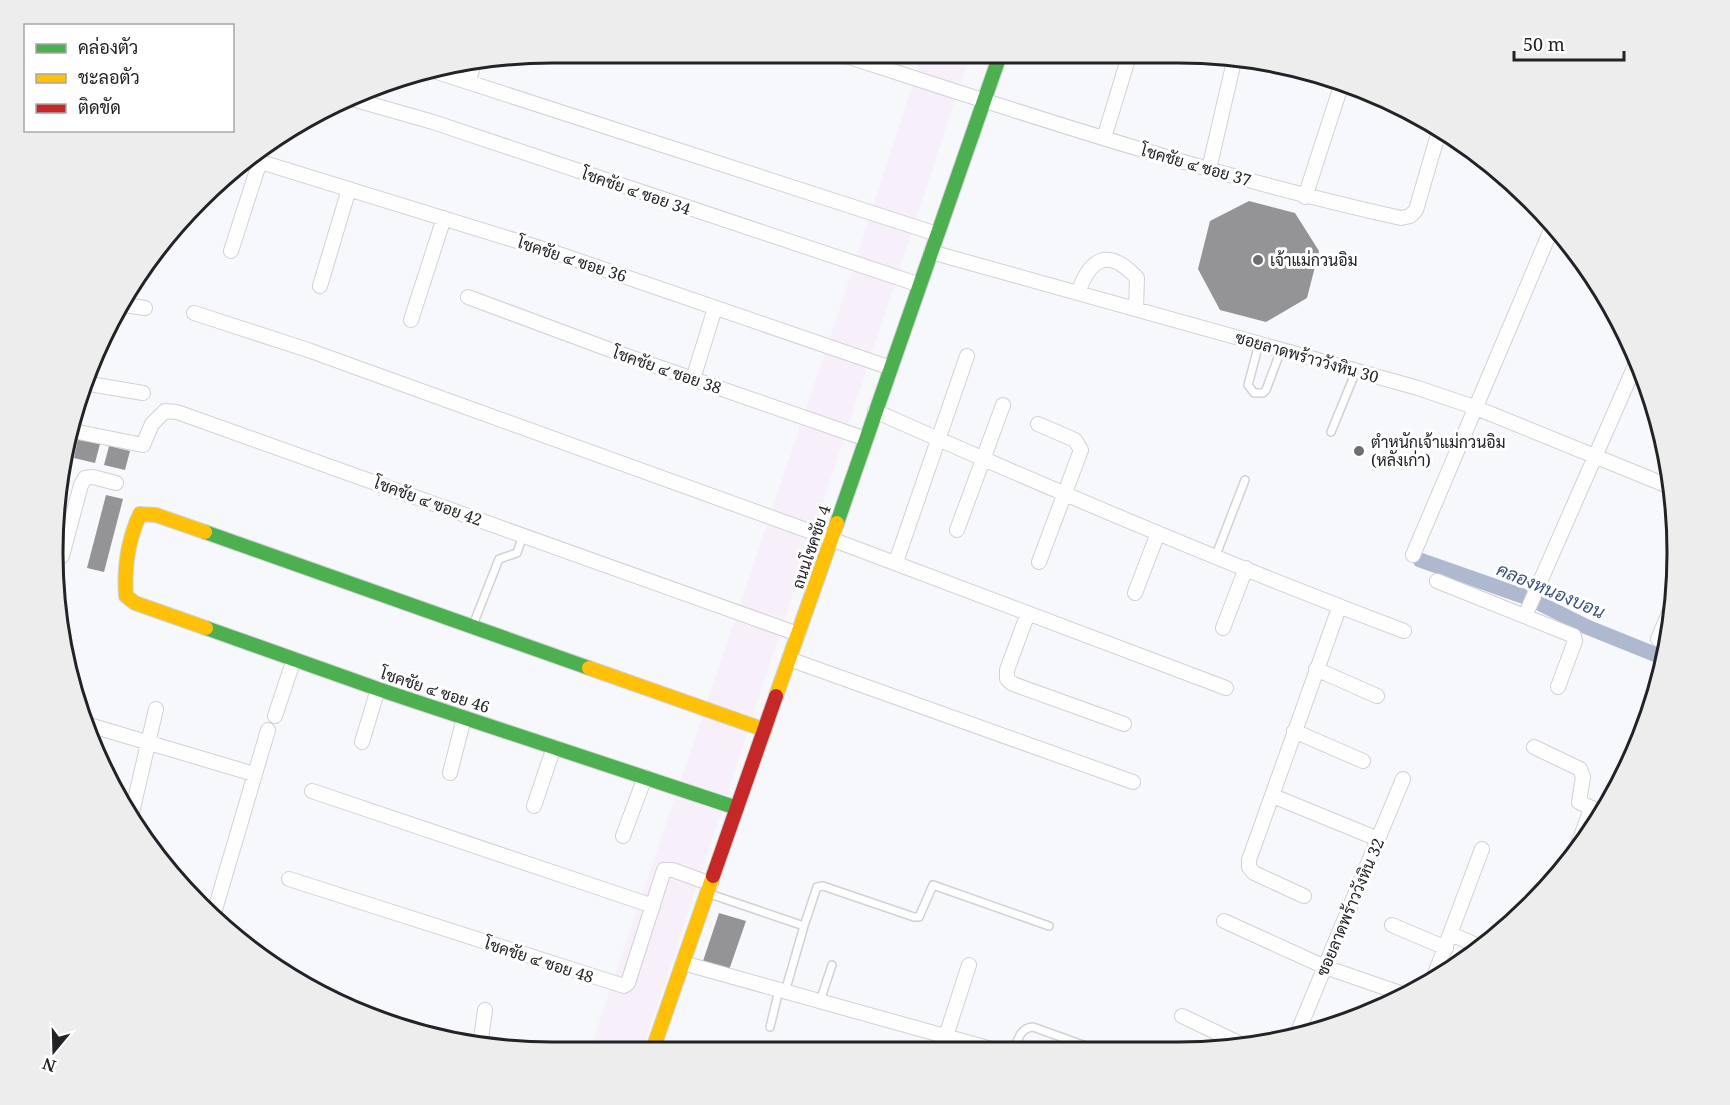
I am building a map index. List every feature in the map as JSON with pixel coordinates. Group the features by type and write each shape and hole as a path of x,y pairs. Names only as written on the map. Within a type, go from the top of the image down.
{"street":[{"name":"โชคชัย ๔ ซอย 37","path":"868,63 1104,138 1305,197 1401,218 1410,216 1416,210 1437,138"},
{"name":"ถนนโชคชัย 4","path":"655,1042 997,63"},
{"path":"1104,138 1127,63"},
{"path":"1209,169 1233,66"},
{"path":"469,81 472,70"},
{"path":"447,75 938,234"},
{"path":"1305,197 1340,91"},
{"name":"โชคชัย ๔ ซอย 34","path":"361,102 433,122 920,285"},
{"name":"โชคชัย ๔ ซอย 36","path":"259,161 556,253 891,368"},
{"path":"231,251 255,164"},
{"path":"320,286 349,189"},
{"path":"411,320 444,218"},
{"path":"1413,555 1549,234"},
{"name":"ซอยลาดพร้าววังหิน 30","path":"931,252 1356,371 1474,407 1662,484"},
{"path":"1078,293 1085,273 1091,265 1102,260 1120,263 1137,278 1136,309"},
{"name":"โชคชัย ๔ ซอย 38","path":"468,297 866,439"},
{"path":"130,306 145,308"},
{"path":"693,379 715,308"},
{"path":"194,314 309,350 896,562 1226,688"},
{"path":"896,562 967,356"},
{"path":"1530,604 1632,371"},
{"path":"93,384 143,393"},
{"path":"957,530 1004,405"},
{"name":"โชคชัย ๔ ซอย 42","path":"78,432 143,445 157,416 165,411 177,412 798,634"},
{"path":"875,411 1065,495 1216,555 1339,608 1404,631"},
{"path":"1038,424 1079,443 1081,450 1039,562"},
{"path":"63,541 66,511 85,478 93,477 116,483"},
{"name":"โชคชัย ๔ ซอย 46","path":"472,628 156,515 141,514 134,526 124,584 126,596 135,603 378,689 737,808"},
{"path":"1135,593 1158,532"},
{"path":"1223,628 1246,568"},
{"path":"1437,581 1530,604 1574,636 1575,641 1558,687"},
{"path":"1304,897 1254,873 1249,867 1294,731 1339,608"},
{"path":"1028,613 1007,670 1007,679 1013,684 1125,724"},
{"path":"472,628 765,730"},
{"path":"1658,639 1660,634"},
{"path":"275,716 294,659"},
{"path":"789,659 1133,782"},
{"path":"1316,669 1377,696"},
{"path":"362,742 378,689"},
{"path":"133,804 156,709"},
{"path":"450,773 464,718"},
{"path":"95,727 254,774"},
{"path":"216,908 268,730"},
{"path":"1294,731 1363,761"},
{"path":"534,806 554,747"},
{"path":"1534,747 1580,769 1583,777 1579,802 1594,809"},
{"path":"623,836 645,777"},
{"name":"ซอยลาดพร้าววังหิน 32","path":"1300,1026 1403,779"},
{"path":"312,791 653,906"},
{"path":"1273,795 1378,839"},
{"path":"1438,966 1482,849"},
{"name":"โชคชัย ๔ ซอย 48","path":"289,879 619,986 628,983 664,870 668,868 709,889"},
{"path":"1224,921 1325,967 1395,991"},
{"path":"1392,925 1446,948"},
{"path":"1451,934 1472,943"},
{"path":"683,963 783,988 820,1001 967,1042"},
{"path":"946,1036 969,965"},
{"path":"481,1037 485,1010"},
{"path":"1182,1016 1230,1039"}],"lane":[{"path":"1259,344 1248,385 1254,393 1263,393 1266,390 1281,350"},
{"path":"1331,432 1356,371"},
{"path":"1216,555 1245,480"},
{"path":"472,628 499,559 517,553 523,535"},
{"path":"770,1027 817,887 823,886 919,917 933,885 1049,926"},
{"path":"709,889 804,926"},
{"path":"820,1001 832,965"},
{"path":"1017,1042 1020,1033 1028,1027 1034,1027 1075,1042"}],"shaded area":[{"path":"919,63 967,63 645,1042 592,1042 841,305"}],"building":[{"name":"เจ้าแม่กวนอิม","path":"1249,201 1295,213 1319,251 1307,298 1266,322 1220,310 1198,269 1210,221"},
{"path":"78,439 100,444 95,463 74,458"},
{"path":"109,446 130,451 125,470 104,465"},
{"path":"106,495 123,499 104,572 87,568"},
{"path":"719,913 746,921 728,973 702,964"}],"waterway":[{"name":"คลองหนองบอน","path":"1420,560 1531,599 1587,627 1656,655"}],"traffic: fast":[{"path":"837,523 997,63"},
{"path":"205,532 589,668"},
{"path":"206,628 378,689 737,808"}],"traffic: slow":[{"path":"205,532 156,515 140,514 126,565 126,596 135,603 206,628"},
{"path":"776,696 837,523"},
{"path":"589,668 765,730"},
{"path":"655,1042 713,876"}],"traffic: jam":[{"path":"713,876 776,696"}],"place":[{"name":"เจ้าแม่กวนอิม","path":"1258,260"},
{"name":"ตำหนักเจ้าแม่กวนอิม (หลังเก่า)","path":"1359,451"}]}
